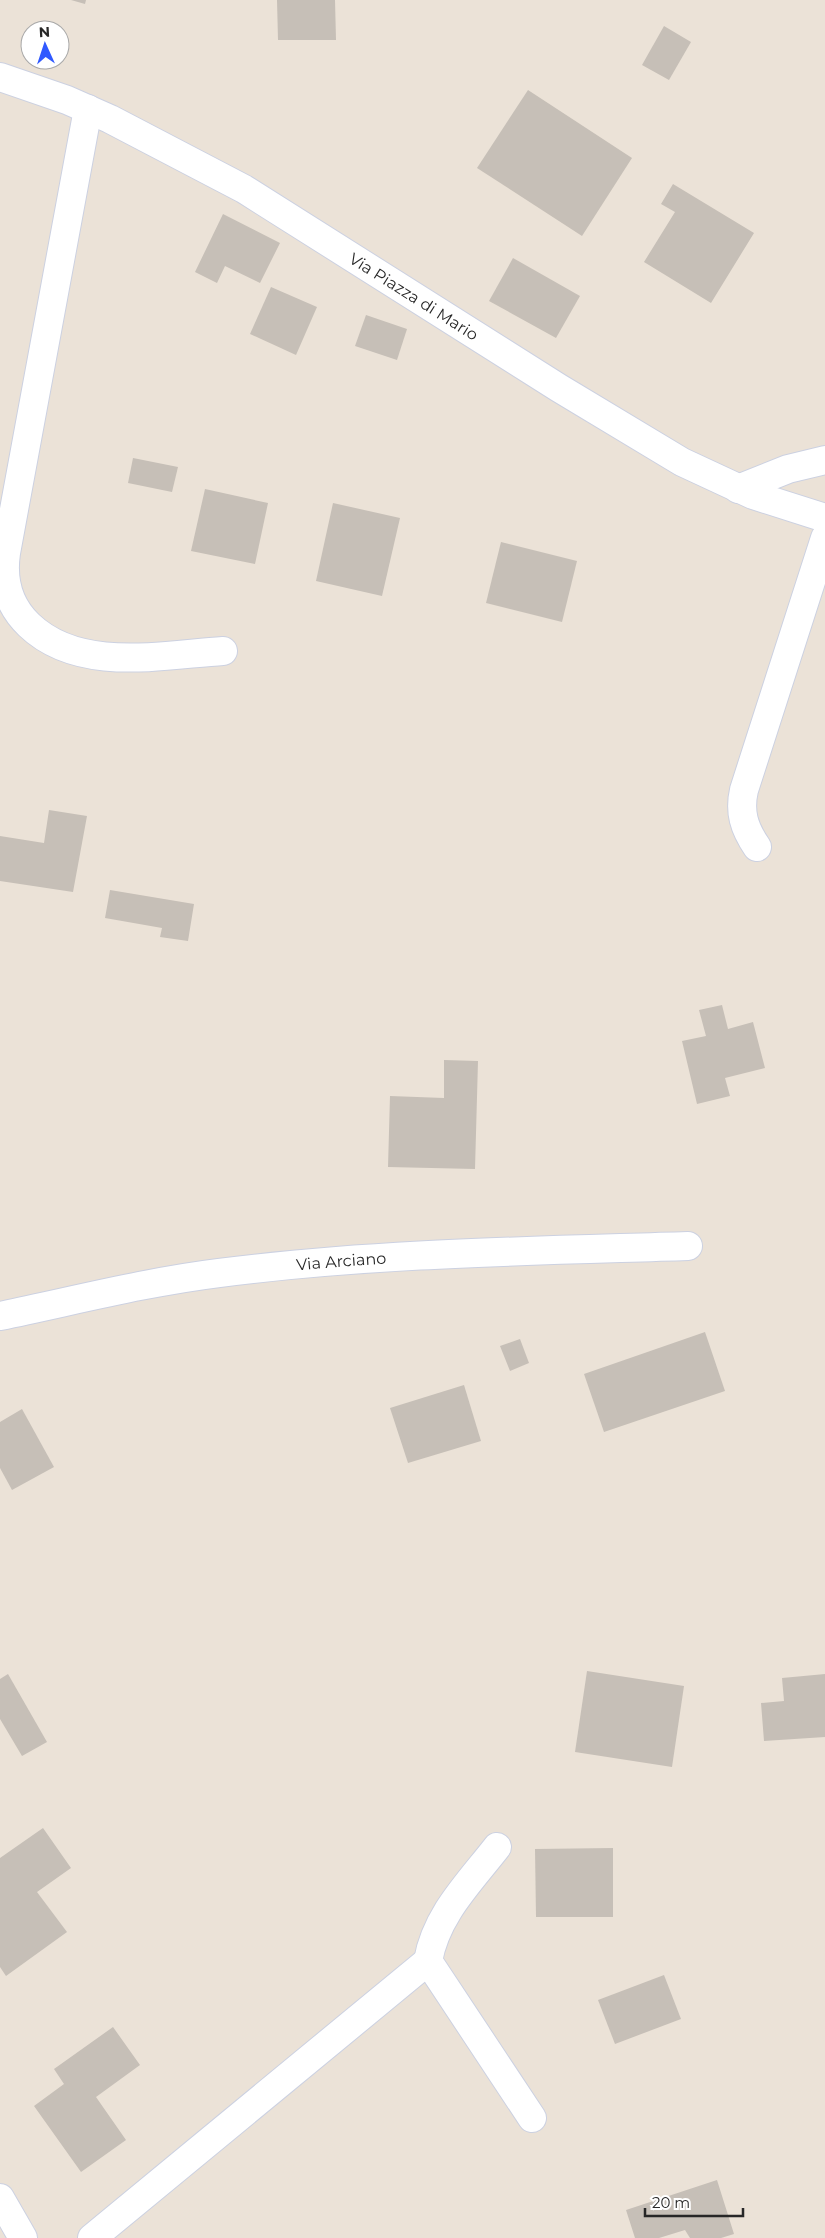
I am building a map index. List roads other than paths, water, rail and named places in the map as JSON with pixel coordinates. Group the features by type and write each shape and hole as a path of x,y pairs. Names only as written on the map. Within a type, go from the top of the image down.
{"street":[{"name":"Via Piazza di Mario","path":"0,77 88,109 169,149 251,194 559,388 682,462 738,490 825,518"},
{"path":"88,109 6,553 4,572 7,591 15,609 32,628 52,641 74,651 98,656 223,651"},
{"path":"738,490 788,469 825,460"},
{"path":"757,847 744,825 741,814 744,790 825,538"},
{"name":"Via Arciano","path":"0,1316 151,1284 267,1268 470,1253 688,1246"},
{"path":"92,2238 428,1961 432,1944 442,1919 498,1848"},
{"path":"428,1961 532,2118"},
{"path":"0,2198 23,2238"}]}
